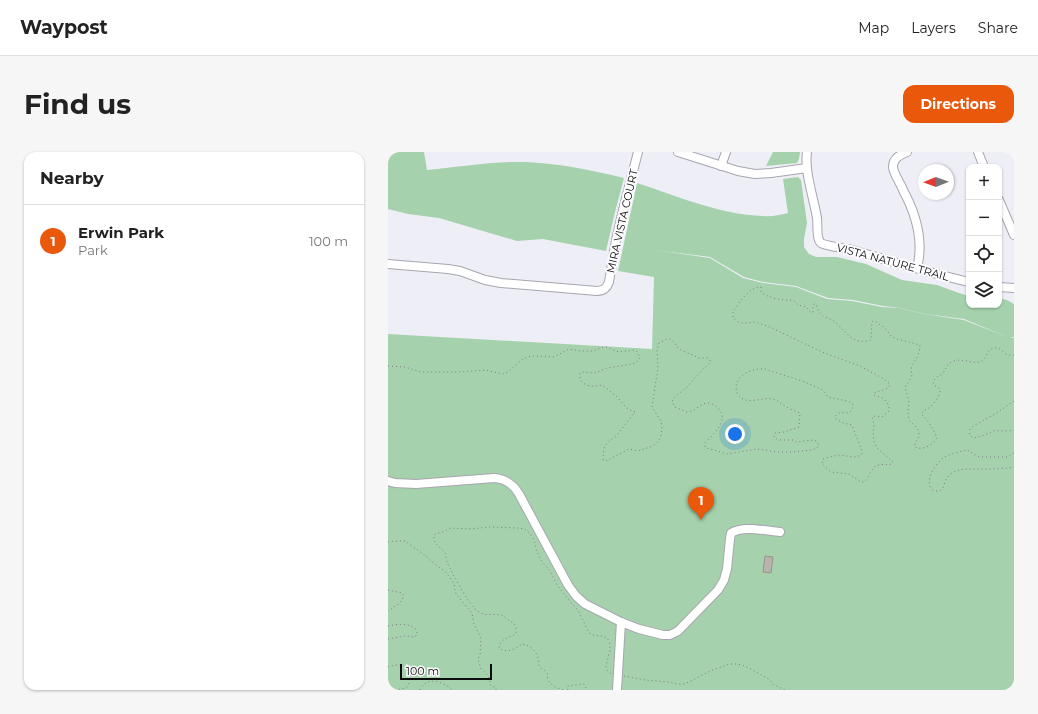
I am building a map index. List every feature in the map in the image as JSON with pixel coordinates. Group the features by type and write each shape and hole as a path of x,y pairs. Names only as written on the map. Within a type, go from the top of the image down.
{"street":[{"name":"MIRA VISTA COURT","path":"388,264 460,271 485,280 501,283 597,291 605,289 609,282 621,217 638,152"},
{"path":"678,152 738,171 755,174 771,174 807,168 807,152"},
{"path":"721,166 726,152"},
{"path":"907,152 898,156 894,162 893,169 909,201 918,228 920,241 917,268"},
{"path":"978,152 983,164"},
{"name":"VISTA NATURE TRAIL","path":"807,168 817,220 819,241 822,244 826,246 847,248 966,281"},
{"path":"1002,207 1014,235"},
{"path":"1002,287 1014,288"},
{"path":"388,480 395,483 416,484 494,478 508,482 513,485 519,494 568,585 576,596 585,604 621,622 639,629 663,635 670,635 678,631 718,590 724,580 727,569 731,533 737,530 749,529 780,532"},
{"path":"617,690 621,622"}],"path":[{"path":"388,366 405,367 421,372 485,370 503,374 508,372 523,359 532,356 554,356 568,349 593,351 608,347 611,350 620,352 635,350 640,358 636,363 607,368 595,373 582,372 579,375 583,383 590,386 605,386 613,395 617,396 629,410 635,412 617,435 604,448 603,460 606,461 629,450 638,451 653,446 658,442 661,436 661,421 652,407 658,368 657,350 659,343 667,339 671,339 681,350 699,358 708,358 710,360 709,365 703,369 686,388 674,398 672,402 675,407 686,412 708,403 713,404 720,410 722,422 717,431 705,443 705,447 727,454 757,448 778,452 812,450 817,448 819,445 816,441 796,442 793,440 778,440 774,437 776,432 784,432 799,427 800,413 772,398 745,400 738,395 736,388 740,378 748,372 765,369 805,382 822,390 828,397 847,401 853,404 850,412 837,413 835,418 843,423 852,425 862,454 856,457 841,455 825,458 823,459 822,464 831,472 849,474 860,482 864,482 868,478 873,468 880,464 892,464 893,462 877,448 872,432 874,425 872,417 882,417 890,412 886,401 877,397 874,393 887,389 890,384 860,366 822,352 770,327 755,322 741,323 736,321 733,317 733,311 747,294 756,287 761,287 761,292 764,294 787,301 792,300 798,305 806,307 811,313 813,312 812,307 816,304 819,312 824,317 833,320 849,337 857,341 870,340 872,322 875,321 886,329 891,336 920,345 918,356 913,362 910,371 912,376 905,388 909,401 909,420 919,432 919,436 914,446 918,449 928,446 936,440 933,429 922,412 930,407 940,394 940,389 934,385 933,382 937,376 942,374 951,362 959,360 981,362 984,360 988,352 994,348 998,348 1008,355 1014,355"},
{"path":"1014,401 975,425 969,432 972,437 976,438 996,431 1002,432 1014,430"},
{"path":"1014,453 1007,457 983,457 967,450 946,456 939,462 932,472 929,483 932,489 938,491 944,487 947,477 960,470 1014,467"},
{"path":"562,690 550,683 547,673 540,668 537,654 528,646 522,644 513,650 508,651 504,651 499,648 502,641 516,634 515,625 503,615 487,615 476,610 461,588 446,560 444,551 437,545 434,535 451,528 470,529 489,527 525,529 534,540 537,552 542,562 550,571 557,585 578,610 589,633 592,635 602,636 607,638 609,641 610,650 606,666 607,670 613,675 677,684 691,681 710,670 730,664 736,664 751,669 770,680 774,685 785,690"},
{"path":"388,542 405,541 446,572 452,580 456,594 472,614 474,624 481,638 480,655 478,659 481,669 490,678 490,685 496,688 496,690"},
{"path":"388,590 402,593 404,596 400,603 388,611"},
{"path":"388,626 405,624 415,628 417,633 414,637 405,636 388,639"},
{"path":"388,667 398,664 408,669 410,672 409,685 406,688 397,690"},
{"path":"420,690 424,683 429,681 445,684 453,690"},
{"path":"568,690 568,686 582,684 584,684 587,690"}],"green space":[{"path":"388,152 424,152 427,170 490,163 527,162 552,164 600,172 624,178 606,251 543,239 517,241 439,218 408,214 388,209"},
{"path":"773,152 800,152 797,163 766,166"},
{"path":"798,177 801,180 807,223 804,247 809,254 816,257 837,257 866,264 902,280 937,285 966,295 966,308 1002,308 1002,299 1014,304 1014,337 1010,338 1014,338 1014,690 388,690 388,334 652,349 654,277 618,271 637,183 715,209 747,215 775,216 788,213 783,179","holes":["655,250 710,257 744,277 763,282 796,286 828,298 853,300 900,308 925,314 964,319 1010,338 964,320 924,314 899,308 882,307 852,301 827,299 796,287 763,283 743,278 710,258"]}],"building":[{"path":"765,556 773,557 771,573 763,572"}],"place":[{"name":"Erwin Park","path":"701,520"}]}
